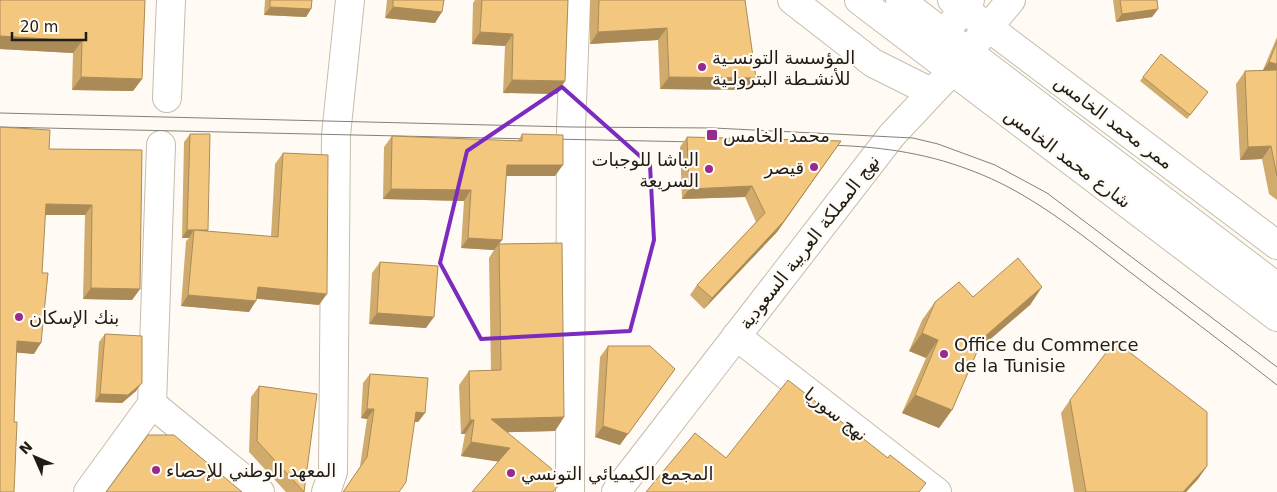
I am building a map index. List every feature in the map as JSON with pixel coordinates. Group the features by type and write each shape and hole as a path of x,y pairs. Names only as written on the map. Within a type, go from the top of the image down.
{"street":[{"path":"167,98 171,0"},
{"path":"326,492 333,472 337,121 350,0"},
{"path":"570,492 571,127 576,0"},
{"path":"792,0 873,63 931,92"},
{"name":"شارع محمد الخامس","path":"859,0 937,44 1277,287"},
{"name":"شارع محمد الخامس","path":"900,0 937,44"},
{"name":"نهج المملكة العربية السعودية","path":"616,492 892,135 960,61 1011,0"},
{"path":"937,44 962,3"},
{"name":"ممر محمد الخامس","path":"962,3 987,27 1277,244"},
{"name":"شارع محمد الخامس","path":"960,61 1277,317"},
{"path":"88,492 152,404 161,145"},
{"name":"نهج سوريا","path":"736,336 937,492"},
{"path":"152,404 260,492"}],"highlighted area":[{"path":"562,87 650,165 654,240 630,331 481,339 440,263 467,151"}],"building":[{"path":"0,0 145,0 142,79 81,77 82,41 0,36"},
{"path":"270,0 312,0 311,9 270,7"},
{"path":"393,0 444,0 442,12 393,7"},
{"path":"482,0 568,0 565,81 512,80 513,34 480,32"},
{"name":"المؤسسة التونسـية للأنشـطة البترولـية","path":"599,0 745,0 756,78 669,77 667,28 598,32"},
{"path":"1120,0 1157,0 1158,9 1122,14"},
{"path":"1277,42 1277,64 1269,62"},
{"path":"1161,54 1208,92 1190,115 1143,77"},
{"path":"1277,70 1277,176 1271,146 1248,147 1245,71"},
{"path":"0,127 50,130 49,149 142,150 140,289 91,288 92,205 46,204 42,273 48,273 41,343 17,341 14,422 17,422 14,492 0,492"},
{"path":"190,134 210,134 208,230 187,230"},
{"path":"522,134 563,135 563,165 507,165 502,240 468,238 471,190 391,189 392,136 522,141"},
{"path":"687,137 841,141 784,221 712,298 697,285 765,213 752,186 689,189"},
{"path":"283,153 328,155 327,294 258,287 256,301 188,295 194,230 278,237"},
{"path":"562,243 564,417 491,419 564,479 553,492 472,492 510,448 471,442 474,420 470,420 469,371 501,370 499,244"},
{"name":"Office du Commerce de la Tunisie","path":"1018,258 1042,287 983,338 952,410 915,395 938,340 922,333 935,302 959,282 973,297"},
{"path":"380,262 438,266 434,317 377,313"},
{"path":"105,334 142,336 142,383 128,395 100,394"},
{"path":"1115,341 1207,412 1207,466 1183,492 1086,492 1070,400"},
{"path":"608,346 650,346 675,369 628,434 603,426"},
{"path":"370,374 428,378 425,413 416,412 406,482 399,492 343,492 367,457 374,409 367,409"},
{"path":"788,380 888,458 890,455 926,483 919,492 646,492 695,433 726,458"},
{"path":"259,386 317,394 304,492 257,441"},
{"name":"المعهد الوطني للإحصاء","path":"148,435 174,435 242,492 106,492"}],"tram line":[{"path":"0,113 571,127 714,128 913,138 938,144 995,165 1047,193 1277,367"},
{"path":"0,127 532,139"},
{"path":"550,139 697,142"},
{"path":"825,145 862,147 917,154 970,170 1012,189 1071,227 1277,385"}],"place":[{"name":"المؤسسة التونسـية للأنشـطة البترولـية","path":"702,67"},
{"name":"محمد الخامس","path":"712,135"},
{"name":"قيصر","path":"814,167"},
{"name":"الباشا للوجبات السريعة","path":"709,169"},
{"name":"بنك الإسكان","path":"19,317"},
{"name":"Office du Commerce de la Tunisie","path":"944,354"},
{"name":"المعهد الوطني للإحصاء","path":"156,470"},
{"name":"المجمع الكيميائي التونسي","path":"511,473"}]}
